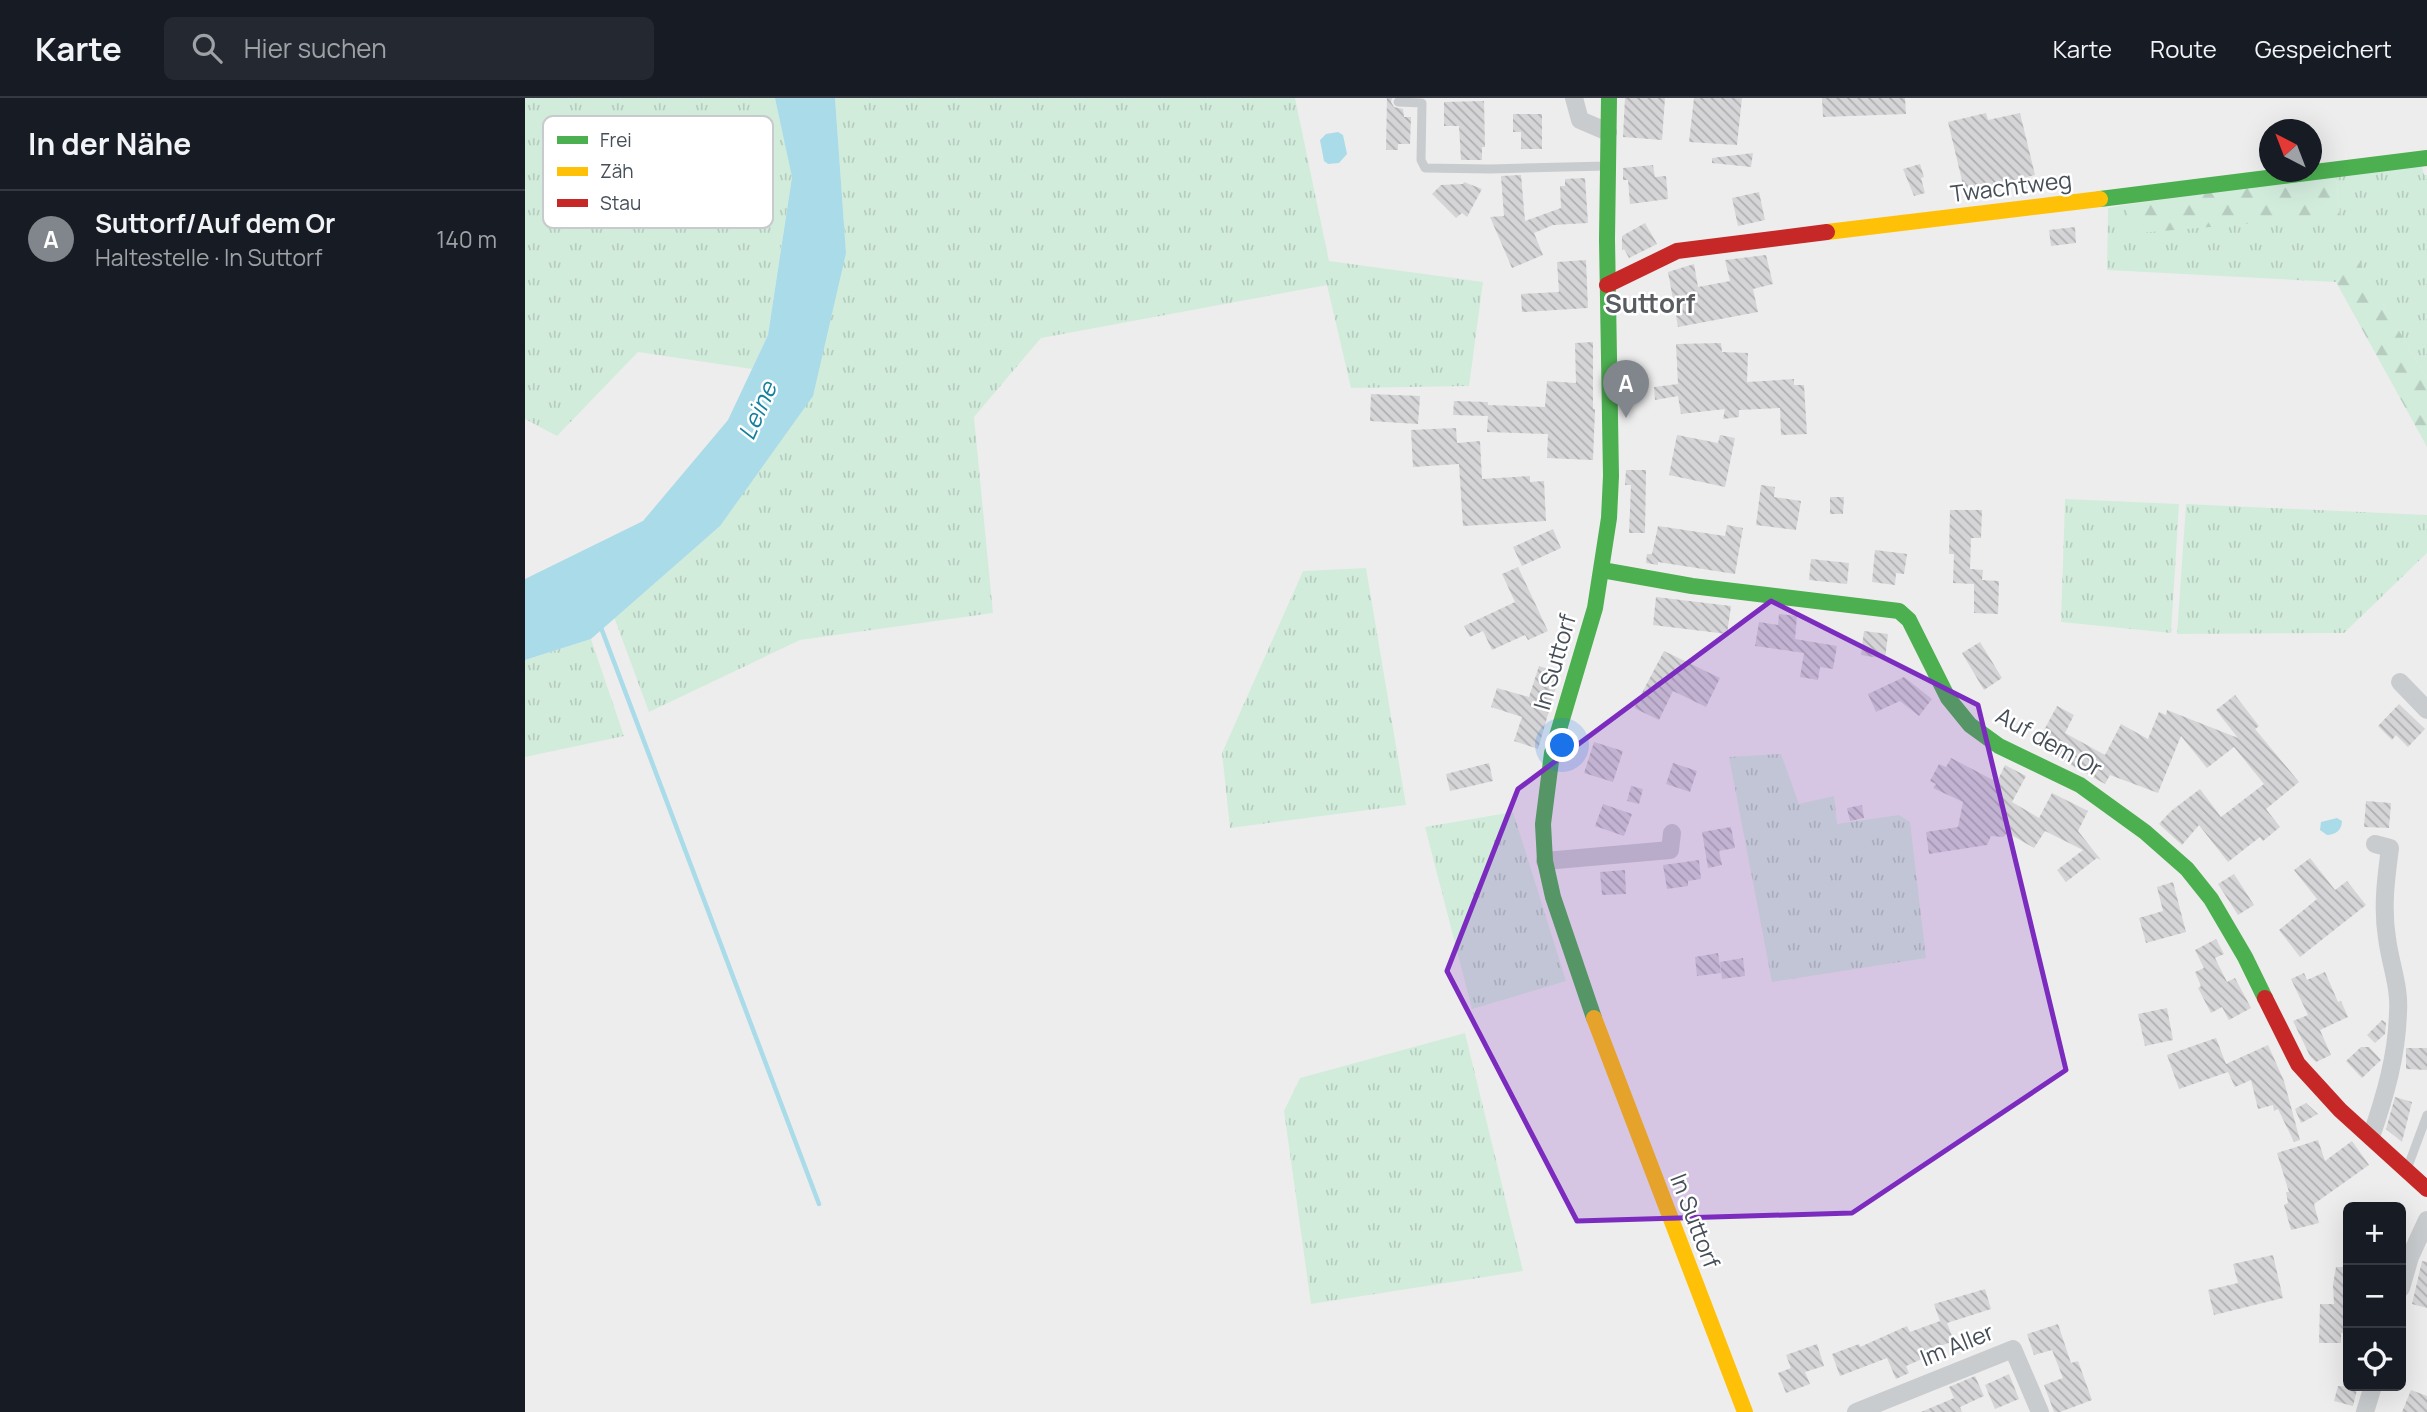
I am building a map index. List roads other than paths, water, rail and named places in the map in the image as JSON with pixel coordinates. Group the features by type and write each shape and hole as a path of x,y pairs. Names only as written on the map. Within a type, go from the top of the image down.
{"street":[{"path":"1574,98 1580,120 1608,132"},
{"name":"In Suttorf","path":"1609,98 1609,518 1595,608 1552,753 1543,824 1545,861 1553,897 1582,986 1745,1412"},
{"name":"Twachtweg","path":"1607,285 1677,251 2427,158"},
{"name":"Auf dem Or","path":"1602,570 1692,586 1839,602 1899,611 1905,615 1948,698 1971,725 1999,746 2080,785 2145,832 2187,869 2211,899 2245,957 2298,1064 2340,1110 2427,1189"},
{"path":"2400,682 2427,710"},
{"path":"1545,861 1670,850 1672,833"},
{"path":"2371,1137 2387,1090 2399,1011 2396,976 2387,939 2385,916 2390,848 2375,844"},
{"path":"2406,1271 2427,1220"},
{"name":"Im Aller","path":"1856,1412 2013,1349 2040,1412"},
{"path":"2365,1412 2371,1391"}],"lane":[{"path":"1398,102 1422,103 1421,160 1425,168 1607,166"},
{"path":"2406,1171 2427,1115"}],"water":[{"name":"Leine","path":"775,98 835,98 846,253 813,396 720,526 591,639 525,660 525,579 643,521 728,420 768,335 792,177"},
{"path":"1338,132 1343,135 1347,154 1339,163 1328,164 1324,161 1320,140 1326,134"},
{"path":"2337,818 2342,821 2341,827 2333,834 2327,835 2320,830 2321,822"}],"waterway":[{"path":"600,625 819,1204"}],"place":[{"name":"Suttorf/Auf dem Or","path":"1626,418"}],"district":[{"name":"Suttorf","path":"1650,304"}]}
